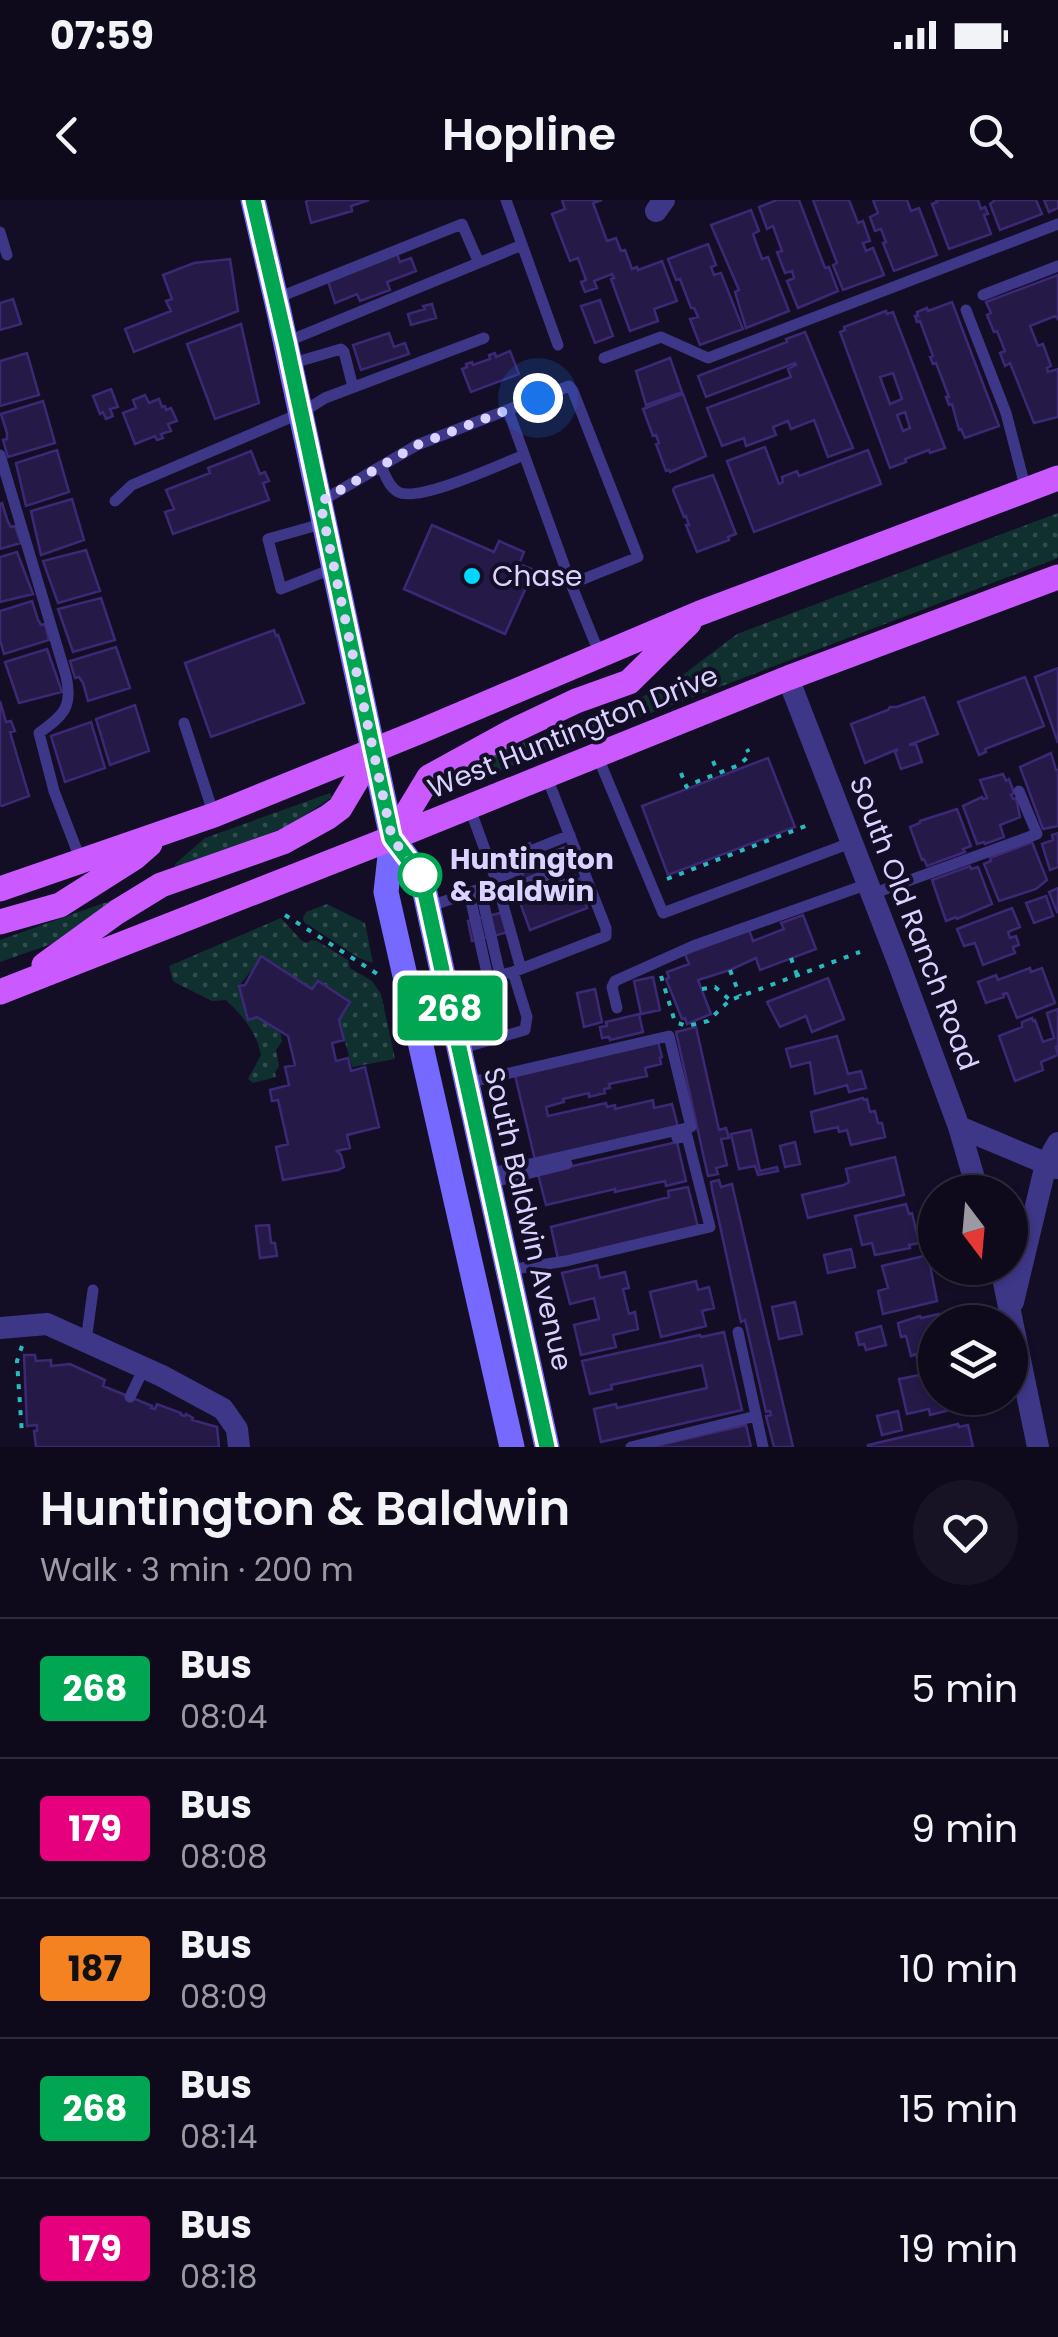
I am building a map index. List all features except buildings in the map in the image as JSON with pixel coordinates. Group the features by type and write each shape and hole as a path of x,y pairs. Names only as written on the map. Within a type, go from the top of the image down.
{"main road":[{"name":"South Baldwin Avenue","path":"253,200 392,838 386,892 512,1447"},
{"name":"West Huntington Drive","path":"0,890 214,815 700,613 1058,478"},
{"name":"West Huntington Drive","path":"6,990 788,678 1058,576"},
{"path":"392,838 430,776 576,701 630,682 700,613"},
{"path":"6,990 162,885 283,842 328,817 340,808 374,751"},
{"path":"0,922 60,905 134,858 161,834"},
{"name":"South Baldwin Avenue","path":"392,838 420,875 547,1447"}],"street":[{"name":"South Old Ranch Road","path":"788,678 870,889 973,1175"},
{"path":"958,1127 1052,1166"},
{"path":"1012,1305 1058,1143"},
{"path":"0,1328 48,1324 144,1368 223,1409 238,1429 239,1447"},
{"path":"1028,1396 1038,1447"}],"lane":[{"path":"506,200 558,345"},
{"path":"276,298 462,224 479,263"},
{"path":"604,358 662,337 708,358 1058,224"},
{"path":"0,232 8,255"},
{"path":"288,353 522,245"},
{"path":"983,295 1058,266"},
{"path":"966,310 1006,413 1026,490"},
{"path":"115,501 132,485 301,413 325,398 484,338"},
{"path":"288,353 341,349 352,387"},
{"path":"334,567 281,589 268,539 322,513 381,466 417,445 569,386 638,555 638,559 571,584"},
{"path":"508,410 600,655"},
{"path":"0,455 71,697 64,712 39,733 54,791 81,861"},
{"path":"381,466 399,493 420,494 524,455"},
{"path":"184,724 214,815"},
{"path":"596,755 663,913 852,842"},
{"path":"446,988 517,970 606,936 546,775"},
{"path":"617,1008 614,981 694,946 1037,834 1019,790"},
{"path":"459,1049 526,1030 527,1017 497,886 469,806"},
{"path":"490,866 572,841"},
{"path":"497,886 572,841"},
{"path":"428,907 474,890 580,862"},
{"path":"474,890 494,977"},
{"path":"467,1084 669,1036 691,1127 488,1178"},
{"path":"488,1178 688,1136 710,1226 566,1261 508,1270"},
{"path":"86,1341 93,1290"},
{"path":"738,1332 764,1447"},
{"path":"130,1397 144,1368"},
{"path":"631,1447 756,1416"}],"path":[{"path":"681,773 687,787 740,765 750,755 748,748"},
{"path":"713,761 718,774"},
{"path":"667,879 811,824"},
{"path":"285,915 380,976"},
{"path":"657,962 676,1022 687,1026 708,1020 730,1000 860,952"},
{"path":"791,958 797,975"},
{"path":"730,970 740,996"},
{"path":"702,989 715,986 730,1000"},
{"path":"22,1434 16,1361 24,1342"}],"green space":[{"path":"1058,513 1058,558 448,788 447,784 492,754 667,687 737,634"},
{"path":"330,793 332,797 292,824 179,870 175,868 205,838"},
{"path":"118,898 63,940 0,962 0,940"},
{"path":"327,904 365,923 373,963 304,922 306,912"},
{"path":"281,918 301,940 317,941 372,981 381,994 395,1059 352,1067 339,1020 350,1001 318,981 312,989 262,957 239,986 247,1019 257,1017 280,1031 282,1041 276,1050 276,1077 253,1083 248,1079 261,1055 248,1025 226,1000 212,1001 173,981 169,966"}],"bus line":[{"name":"268","path":"253,200 392,838 423,884 547,1447"}],"place":[{"name":"Chase","path":"472,576"},
{"name":"Huntington & Baldwin","path":"420,875"}],"route":[{"path":"420,875 392,838 320,502 417,445 538,398"}]}
